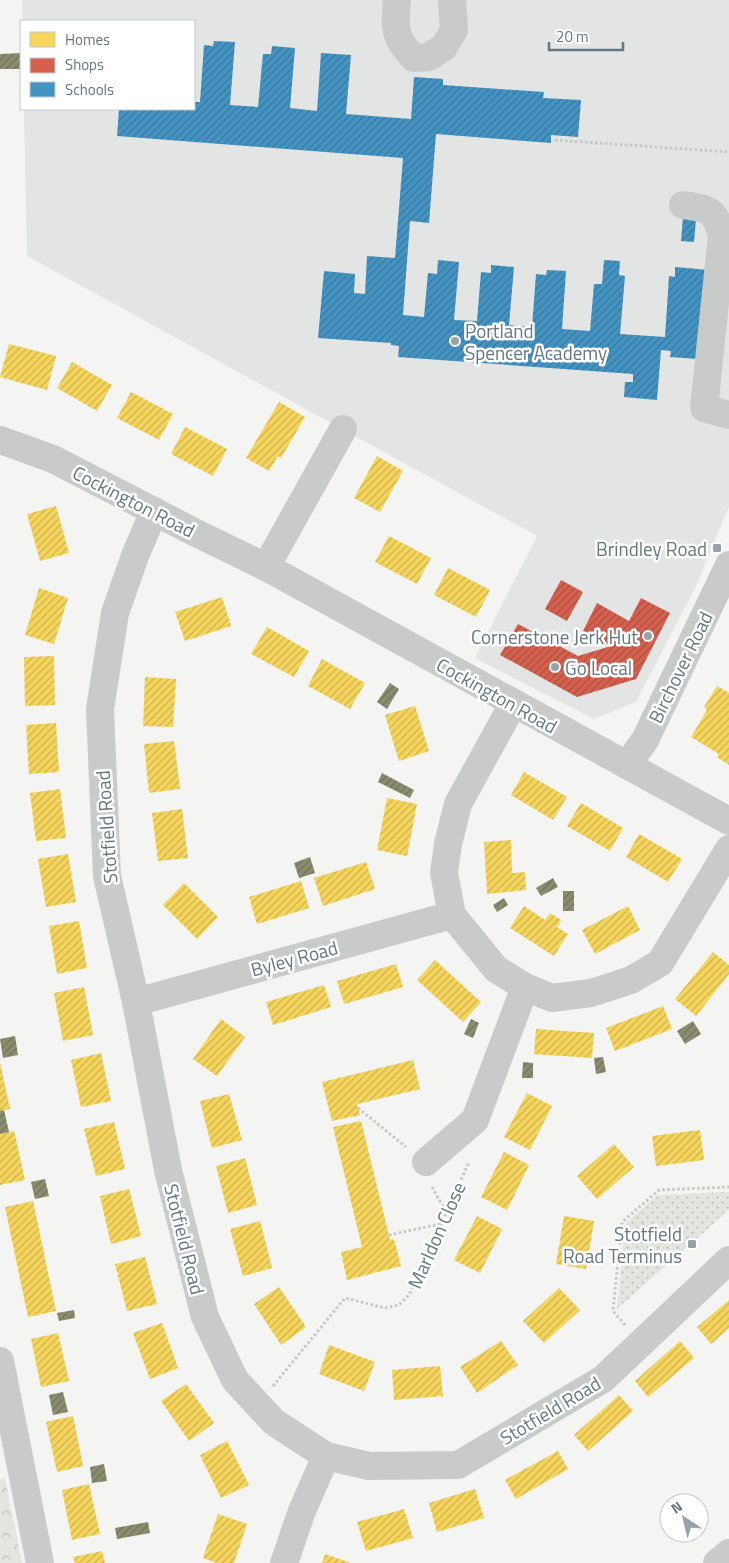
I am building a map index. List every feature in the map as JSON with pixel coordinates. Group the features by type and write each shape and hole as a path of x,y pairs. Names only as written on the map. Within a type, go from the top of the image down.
{"street":[{"path":"397,0 395,29 403,47 414,58 429,56 444,47 454,30 452,0"},
{"path":"683,205 706,208 717,217 722,235 704,408 729,415"},
{"path":"266,567 343,429"},
{"name":"Cockington Road","path":"0,440 52,459 266,567 729,821"},
{"name":"Stotfield Road","path":"154,511 135,556 115,613 100,709 106,876 136,1002 168,1170 204,1317 235,1380 274,1422 326,1456 369,1466 458,1465 603,1379 729,1260"},
{"name":"Birchover Road","path":"627,765 645,740 729,565"},
{"path":"513,704 458,804 448,844 444,873 452,915 496,969 525,987 552,998 591,993 631,980 660,963 678,937 729,849"},
{"name":"Byley Road","path":"136,1002 452,915"},
{"name":"Marldon Close","path":"426,1162 475,1120 525,987"},
{"path":"0,1361 8,1440 40,1563"},
{"path":"284,1563 302,1511 326,1456"},
{"path":"717,1563 729,1553"}],"path":[{"path":"555,140 729,152"},
{"path":"358,1108 426,1162"},
{"name":"Marldon Close","path":"258,1405 346,1298 385,1308 398,1305 409,1295 476,1145 475,1120"},
{"path":"641,1343 613,1311 622,1222 659,1190 729,1187"},
{"path":"389,1236 441,1224"}],"shaded area":[{"name":"Portland Spencer Academy","path":"22,0 729,0 729,507 696,586 636,702 594,719 475,658 537,536 27,256 24,110 195,110 195,20 23,20"}],"green space":[{"path":"729,1192 729,1210 617,1309 625,1223 658,1195"},
{"path":"5,1478 22,1563 0,1563 0,1479"}],"building: Homes":[{"path":"9,344 56,356 47,390 0,377"},
{"path":"72,362 112,385 97,411 57,388"},
{"path":"131,392 173,414 159,440 117,418"},
{"path":"279,402 305,417 281,458 278,456 269,471 246,458"},
{"path":"185,427 227,449 213,476 171,454"},
{"path":"377,456 403,471 380,512 354,498"},
{"path":"56,506 69,553 40,561 27,514"},
{"path":"389,536 431,558 417,584 375,562"},
{"path":"448,568 490,590 476,617 434,595"},
{"path":"39,588 68,598 54,644 25,635"},
{"path":"222,597 231,626 185,641 175,612"},
{"path":"267,627 309,651 294,677 251,654"},
{"path":"54,656 55,705 25,706 24,657"},
{"path":"322,659 365,683 350,709 308,686"},
{"path":"145,677 176,679 173,727 143,726"},
{"path":"717,686 729,693 729,765 717,757 719,754 691,737 707,710 704,707"},
{"path":"415,706 429,751 399,761 385,715"},
{"path":"56,723 59,772 29,774 26,725"},
{"path":"174,741 180,789 149,793 144,744"},
{"path":"524,772 567,797 553,820 511,795"},
{"path":"60,789 66,838 36,841 30,793"},
{"path":"387,798 417,804 407,856 377,850"},
{"path":"581,803 623,828 610,851 567,826"},
{"path":"182,809 188,858 158,861 152,813"},
{"path":"639,834 682,859 668,882 626,857"},
{"path":"511,840 512,873 525,872 526,890 487,894 484,842"},
{"path":"68,854 76,902 46,907 38,859"},
{"path":"366,862 375,889 323,906 314,878"},
{"path":"301,881 309,908 257,924 249,897"},
{"path":"184,883 218,917 197,939 163,905"},
{"path":"524,906 545,920 550,913 561,920 557,927 568,934 554,956 510,928"},
{"path":"628,906 640,930 595,954 582,930"},
{"path":"79,921 87,968 57,974 49,926"},
{"path":"713,952 729,965 729,974 696,1016 675,999"},
{"path":"435,960 481,1002 463,1022 417,980"},
{"path":"396,964 403,987 344,1004 337,981"},
{"path":"324,985 331,1007 273,1025 266,1002"},
{"path":"84,987 93,1035 63,1041 54,993"},
{"path":"663,1006 672,1029 615,1051 606,1028"},
{"path":"221,1019 245,1037 217,1076 193,1059"},
{"path":"536,1029 594,1033 592,1058 534,1054"},
{"path":"101,1053 111,1101 81,1107 71,1060"},
{"path":"413,1060 420,1089 357,1104 360,1115 332,1121 322,1082"},
{"path":"0,1063 10,1109 0,1111"},
{"path":"527,1093 552,1106 530,1150 504,1137"},
{"path":"229,1094 242,1140 212,1148 200,1101"},
{"path":"361,1121 390,1240 394,1239 401,1266 347,1280 341,1252 362,1247 333,1127"},
{"path":"114,1122 125,1169 96,1176 84,1129"},
{"path":"700,1130 704,1160 656,1166 652,1136"},
{"path":"14,1131 25,1180 0,1185 0,1134"},
{"path":"614,1144 634,1167 597,1199 577,1176"},
{"path":"504,1152 529,1165 507,1210 481,1197"},
{"path":"245,1158 257,1205 228,1213 216,1166"},
{"path":"129,1189 141,1236 111,1244 100,1196"},
{"path":"33,1201 56,1311 28,1317 5,1207"},
{"path":"477,1216 502,1229 480,1273 454,1260"},
{"path":"564,1216 594,1221 586,1269 556,1264"},
{"path":"260,1221 272,1268 243,1276 230,1229"},
{"path":"145,1257 157,1304 127,1311 115,1264"},
{"path":"279,1287 306,1327 281,1345 254,1304"},
{"path":"559,1288 580,1310 544,1343 523,1321"},
{"path":"729,1300 729,1328 711,1344 697,1327"},
{"path":"162,1323 178,1368 150,1379 133,1333"},
{"path":"58,1333 69,1381 41,1387 31,1339"},
{"path":"501,1341 518,1365 477,1393 460,1367"},
{"path":"680,1341 694,1358 648,1397 635,1381"},
{"path":"329,1345 375,1362 364,1391 319,1374"},
{"path":"440,1366 443,1396 394,1400 392,1370"},
{"path":"186,1384 214,1423 189,1441 161,1401"},
{"path":"619,1395 633,1411 588,1451 574,1435"},
{"path":"73,1416 83,1466 57,1472 46,1422"},
{"path":"227,1441 249,1485 221,1498 200,1455"},
{"path":"558,1451 568,1469 516,1499 505,1480"},
{"path":"89,1484 100,1534 72,1540 62,1490"},
{"path":"475,1489 484,1518 437,1532 429,1503"},
{"path":"404,1509 413,1538 366,1551 357,1522"},
{"path":"218,1514 247,1524 234,1563 217,1563 203,1558"},
{"path":"102,1551 105,1563 75,1563 73,1557"},
{"path":"325,1554 351,1563 322,1563"}],"building: Shops":[{"path":"561,580 583,592 567,621 545,609"},
{"path":"641,598 670,613 636,679 577,697 500,655 518,624 578,656 611,646 583,631 597,603 629,621"}],"building: Schools":[{"path":"214,41 235,42 230,105 258,107 263,54 271,54 272,46 295,48 290,108 317,111 321,53 351,55 346,114 411,119 414,77 443,79 443,85 544,92 543,98 581,100 578,137 551,135 551,143 436,134 429,223 410,221 403,315 424,317 428,273 437,274 438,260 459,262 454,320 477,321 481,272 491,273 491,265 514,267 509,325 532,327 536,274 546,275 547,270 566,271 562,329 590,331 594,284 602,284 604,260 620,261 619,275 625,276 620,334 665,337 669,276 675,277 675,267 709,270 698,359 670,357 671,351 661,350 657,400 624,397 625,382 633,382 633,374 398,357 399,346 391,345 391,343 318,338 324,271 355,274 354,293 365,294 367,256 395,258 403,158 117,136 119,110 195,110 195,102 200,102 204,45 213,46"},
{"path":"683,217 696,219 694,242 681,241"}],"building: Industry":[{"path":"20,53 20,69 0,69 0,54"},
{"path":"390,683 399,689 387,709 377,702"},
{"path":"382,773 414,790 410,798 378,782"},
{"path":"310,857 315,873 299,878 294,863"},
{"path":"553,878 558,887 541,896 536,888"},
{"path":"563,891 574,891 574,911 563,911"},
{"path":"504,898 508,905 497,912 493,905"},
{"path":"471,1019 479,1023 473,1038 464,1034"},
{"path":"693,1021 701,1034 685,1044 677,1031"},
{"path":"15,1036 18,1055 3,1058 0,1039"},
{"path":"603,1057 606,1072 596,1074 594,1058"},
{"path":"523,1062 533,1063 533,1078 522,1078"},
{"path":"4,1110 9,1132 0,1134 0,1111"},
{"path":"45,1179 49,1196 35,1199 31,1182"},
{"path":"74,1310 75,1318 59,1321 57,1313"},
{"path":"63,1392 68,1412 53,1415 49,1395"},
{"path":"104,1464 107,1481 92,1483 90,1467"},
{"path":"148,1522 150,1533 117,1539 115,1528"}],"place":[{"name":"Portland Spencer Academy","path":"455,341"},
{"name":"Brindley Road","path":"717,548"},
{"name":"Cornerstone Jerk Hut","path":"648,636"},
{"name":"Go Local","path":"555,667"},
{"name":"Stotfield Road Terminus","path":"692,1244"}]}
